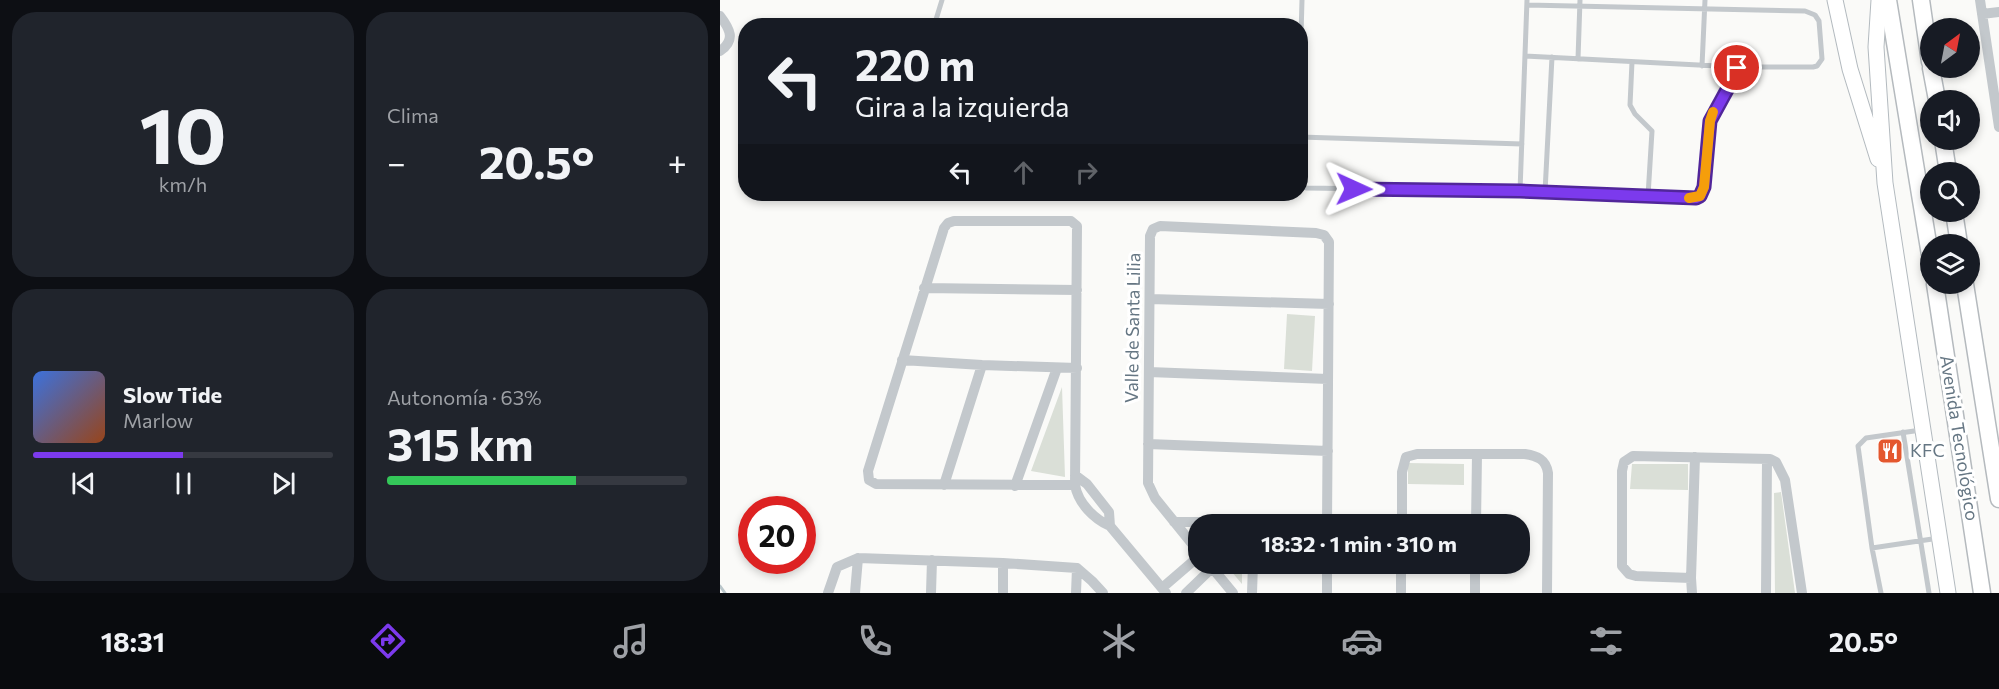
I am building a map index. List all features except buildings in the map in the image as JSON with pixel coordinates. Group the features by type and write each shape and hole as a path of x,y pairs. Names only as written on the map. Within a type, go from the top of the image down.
{"main road":[{"path":"1835,0 1839,27 1850,69 1885,183"},
{"path":"1879,0 1876,47 1885,183 1948,593"},
{"path":"1888,0 1927,234"},
{"path":"1921,0 1924,18"},
{"name":"Avenida Tecnológico","path":"1937,294 1982,593"},
{"name":"Avenida Tecnológico","path":"1967,294 1999,499"}],"street":[{"path":"1980,0 1997,96 1999,127"},
{"path":"1982,14 1999,12"},
{"path":"720,16 731,34 730,41 720,51"},
{"path":"1110,526 1109,512 1087,484 1075,480 1015,486 876,484 869,480 868,471 924,288 944,228 948,223 954,221 1071,221 1077,226 1075,480 1077,496 1100,521 1110,526 1164,591 1188,567"},
{"name":"Valle de Santa Lilia","path":"1188,539 1151,492 1148,483 1150,236 1153,229 1160,226 1316,233 1324,235 1329,242 1327,514"},
{"path":"924,288 1077,290"},
{"path":"1150,299 1329,304"},
{"path":"902,360 1077,368"},
{"path":"944,485 982,365"},
{"path":"1015,486 1057,368"},
{"path":"1149,372 1328,379"},
{"path":"1148,444 1328,451"},
{"path":"1401,514 1402,472 1406,457 1417,454 1533,455 1544,461 1548,472 1547,593"},
{"path":"1476,514 1477,454"},
{"path":"1691,578 1636,576 1625,571 1622,566 1622,471 1624,462 1638,455 1767,459 1776,462 1785,480 1802,593"},
{"path":"1692,593 1695,458"},
{"path":"1766,593 1767,459"},
{"path":"1174,522 1188,522"},
{"path":"855,593 858,558"},
{"path":"828,593 837,567 858,558 1004,562 1077,568 1103,593"},
{"path":"931,593 932,560"},
{"path":"1003,593 1004,562"},
{"path":"1076,593 1077,568"},
{"path":"1186,593 1204,574"},
{"path":"1218,574 1233,593"},
{"path":"1252,593 1253,574"},
{"path":"1327,574 1327,593"},
{"path":"1401,574 1401,593"},
{"path":"1475,574 1475,593"}],"lane":[{"path":"936,18 942,0"},
{"path":"1301,18 1302,0"},
{"path":"1578,59 1581,0"},
{"path":"1702,66 1705,0"},
{"path":"1520,191 1522,144 1525,56 1527,3 1580,7 1805,11 1815,15 1819,21 1822,59 1817,66 1737,68 1525,56"},
{"path":"1545,192 1551,57"},
{"path":"1632,62 1630,105 1635,114 1652,131 1648,196"},
{"path":"1308,188 1520,191 1696,198 1700,196 1704,187 1710,121 1737,68"},
{"path":"1308,137 1522,144"},
{"path":"1881,593 1872,548 1858,446 1866,438 1923,430"},
{"path":"1903,432 1929,593"},
{"path":"1872,548 1939,538"}],"shaded area":[{"path":"1287,314 1315,316 1312,371 1284,369"},
{"path":"1062,387 1065,477 1031,471"},
{"path":"1408,463 1464,464 1464,485 1408,484"},
{"path":"1632,464 1688,464 1688,490 1630,489"},
{"path":"1781,492 1795,593 1775,593 1774,493"},
{"path":"1234,574 1242,574 1242,584"}],"waterway":[{"path":"720,586 725,593"}],"slow traffic":[{"path":"1689,198 1700,196 1704,187 1710,121 1713,112"}],"place":[{"name":"KFC","path":"1890,451"}],"route":[{"path":"1354,189 1520,191 1696,198 1700,196 1704,187 1710,121 1737,68"}]}
